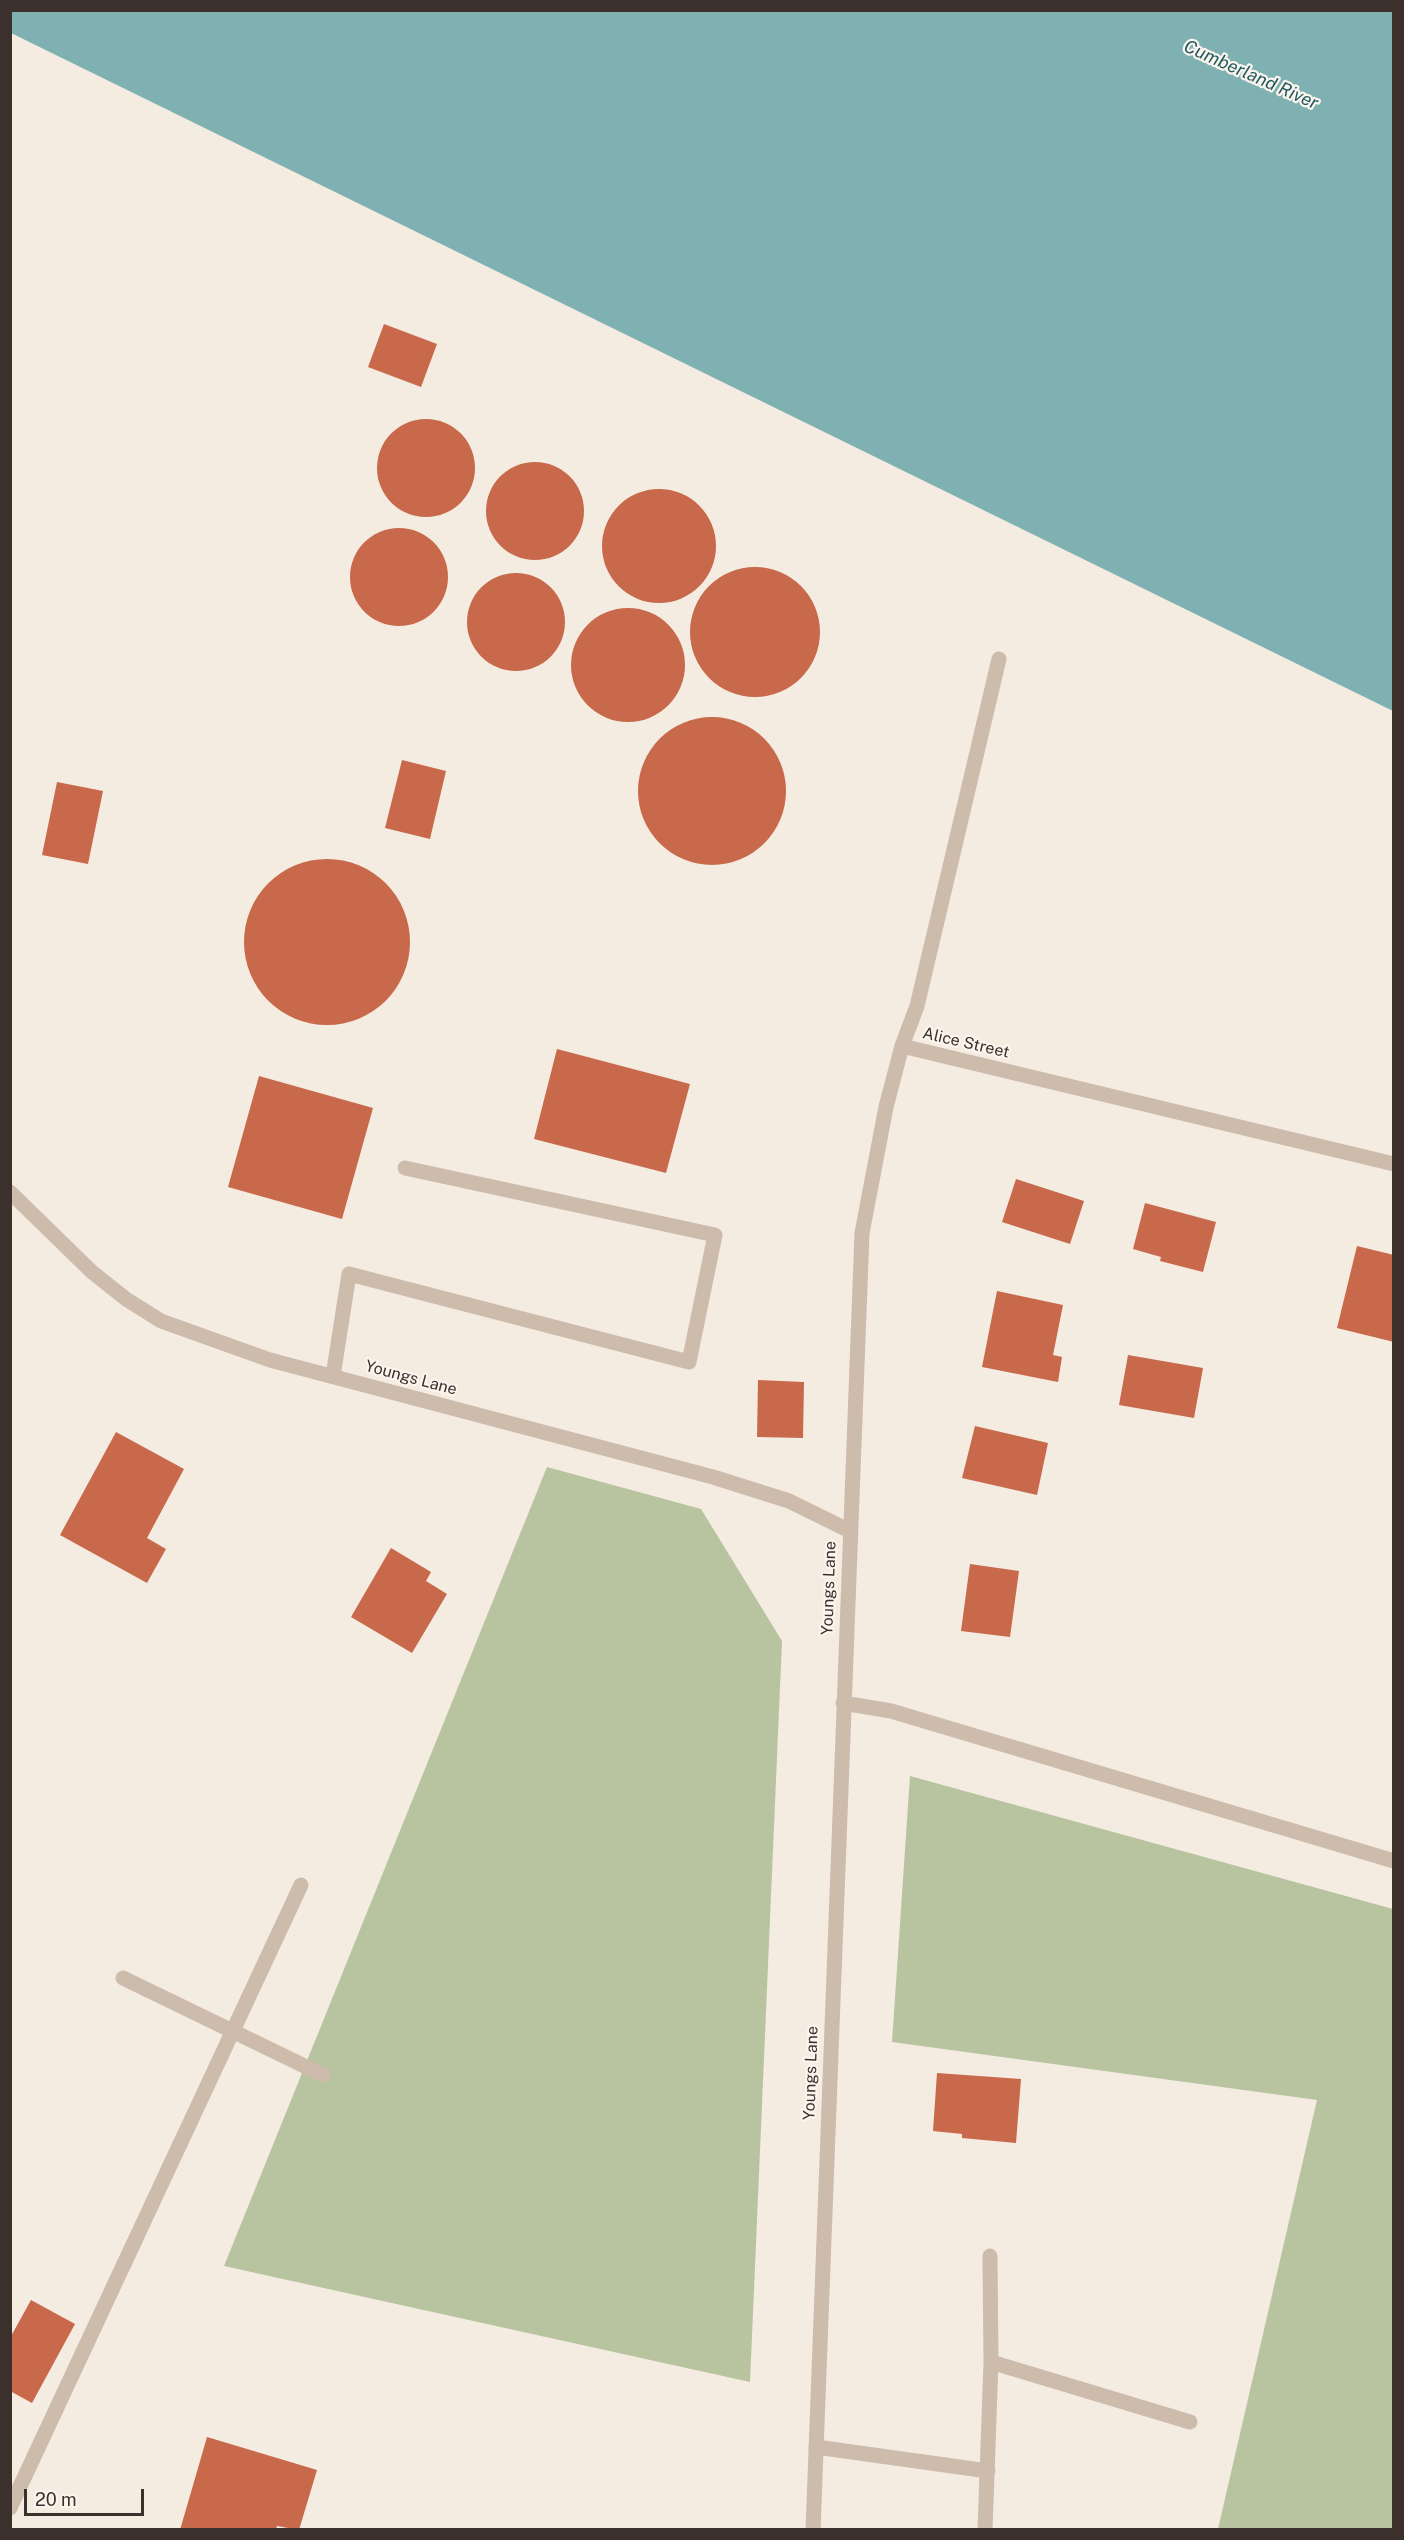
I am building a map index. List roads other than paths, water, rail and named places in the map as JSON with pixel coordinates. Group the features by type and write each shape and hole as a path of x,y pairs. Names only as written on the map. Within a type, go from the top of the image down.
{"street":[{"path":"902,1046 917,1006 999,659"},
{"name":"Alice Street","path":"850,1531 862,1233 886,1107 902,1046 1394,1164"},
{"path":"333,1376 349,1274 689,1362 715,1235 405,1168"},
{"name":"Youngs Lane","path":"10,1192 92,1272 126,1299 161,1321 270,1360 713,1477 789,1501 850,1531 813,2529"},
{"path":"843,1703 891,1711 1394,1862"},
{"path":"10,2508 301,1885"},
{"path":"123,1978 323,2074"},
{"path":"985,2529 991,2362 990,2256"},
{"path":"991,2362 1190,2422"},
{"path":"816,2447 988,2470"}],"water":[{"name":"Cumberland River","path":"10,11 1393,11 1393,711 11,33"}]}
